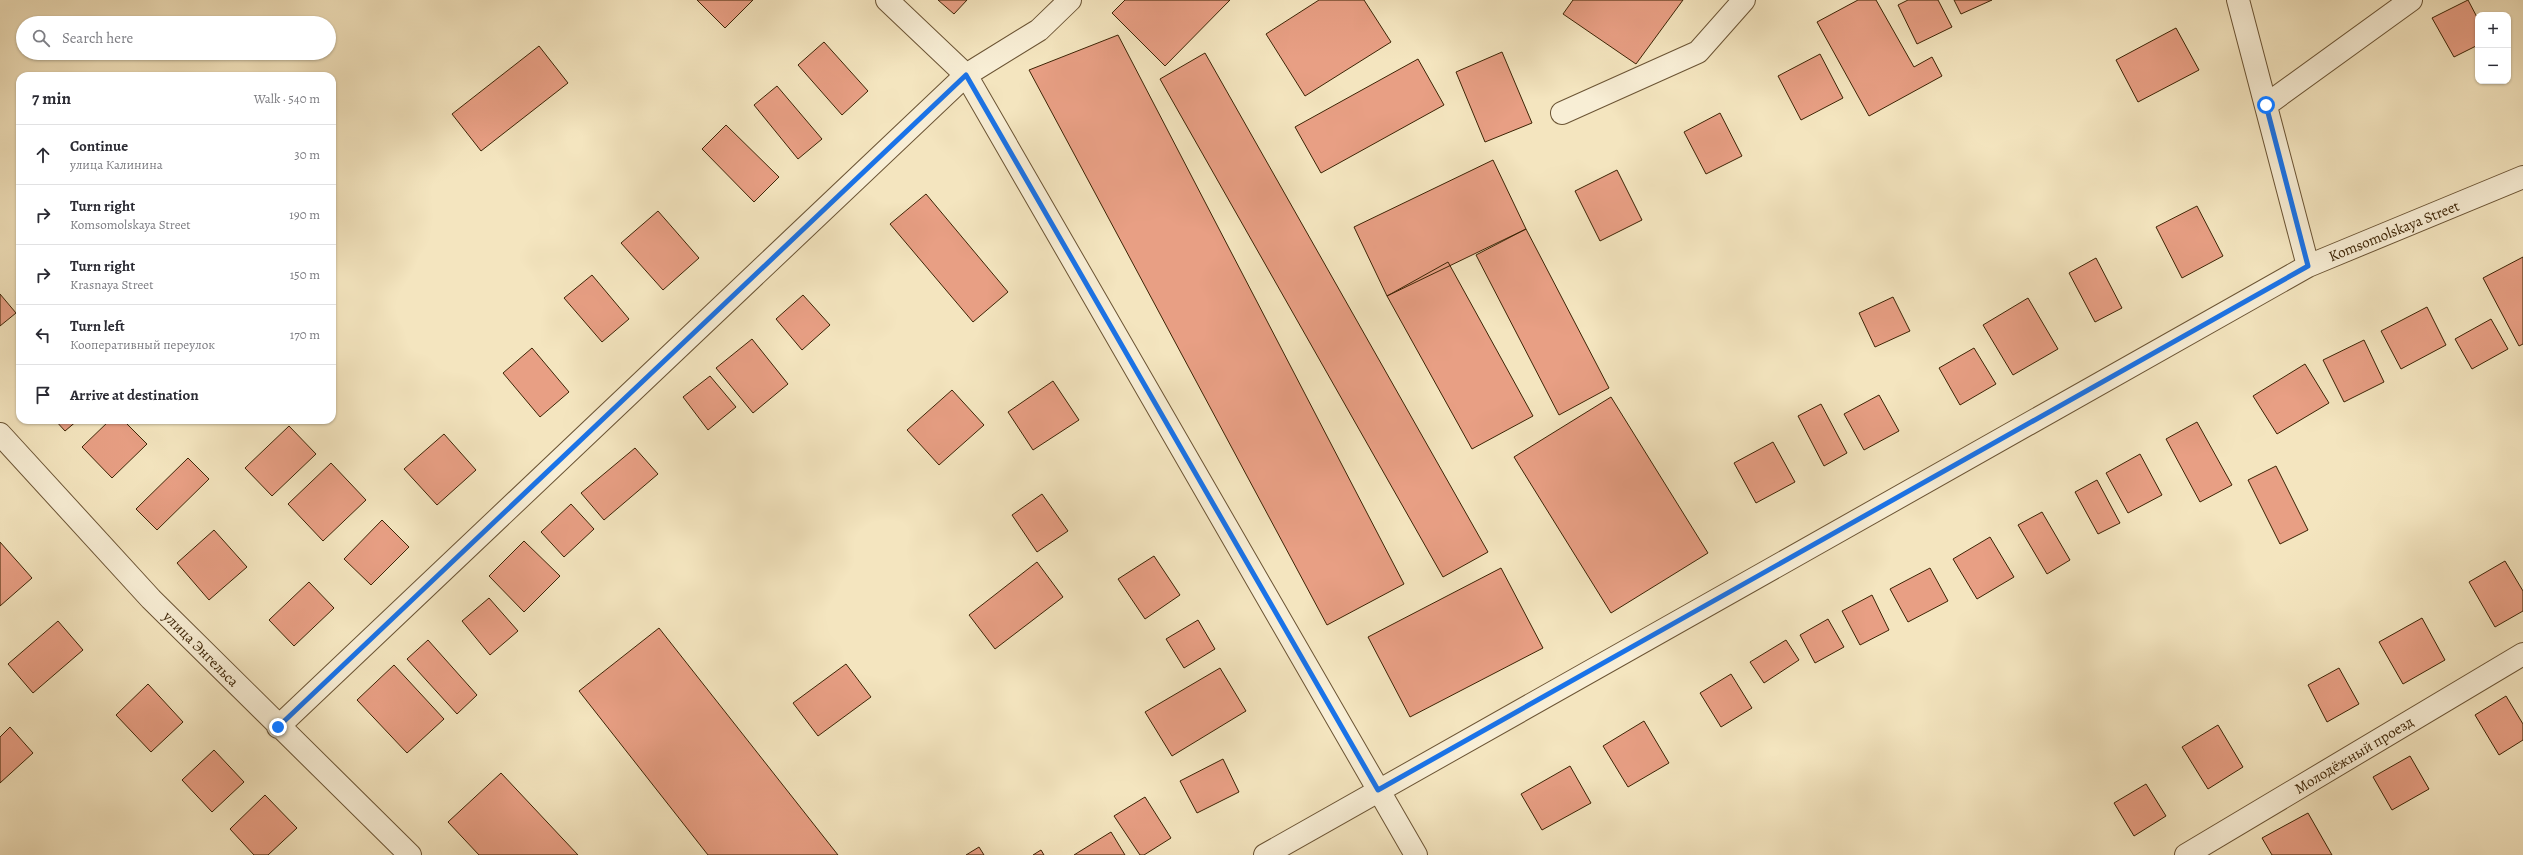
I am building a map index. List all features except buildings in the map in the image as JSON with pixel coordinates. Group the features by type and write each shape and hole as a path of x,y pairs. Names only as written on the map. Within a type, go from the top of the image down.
{"street":[{"path":"887,0 966,75 1416,855"},
{"path":"278,727 966,75 1039,30 1070,0"},
{"path":"1562,113 1698,52 1744,0"},
{"path":"2238,0 2308,266"},
{"path":"2266,105 2411,0"},
{"name":"Komsomolskaya Street","path":"1265,855 2308,266 2523,178"},
{"name":"улица Энгельса","path":"0,434 151,599 278,727 410,855"},
{"name":"Молодёжный проезд","path":"2186,855 2523,654"}],"route":[{"path":"278,727 966,75 1378,790 2308,266 2266,105"}]}
